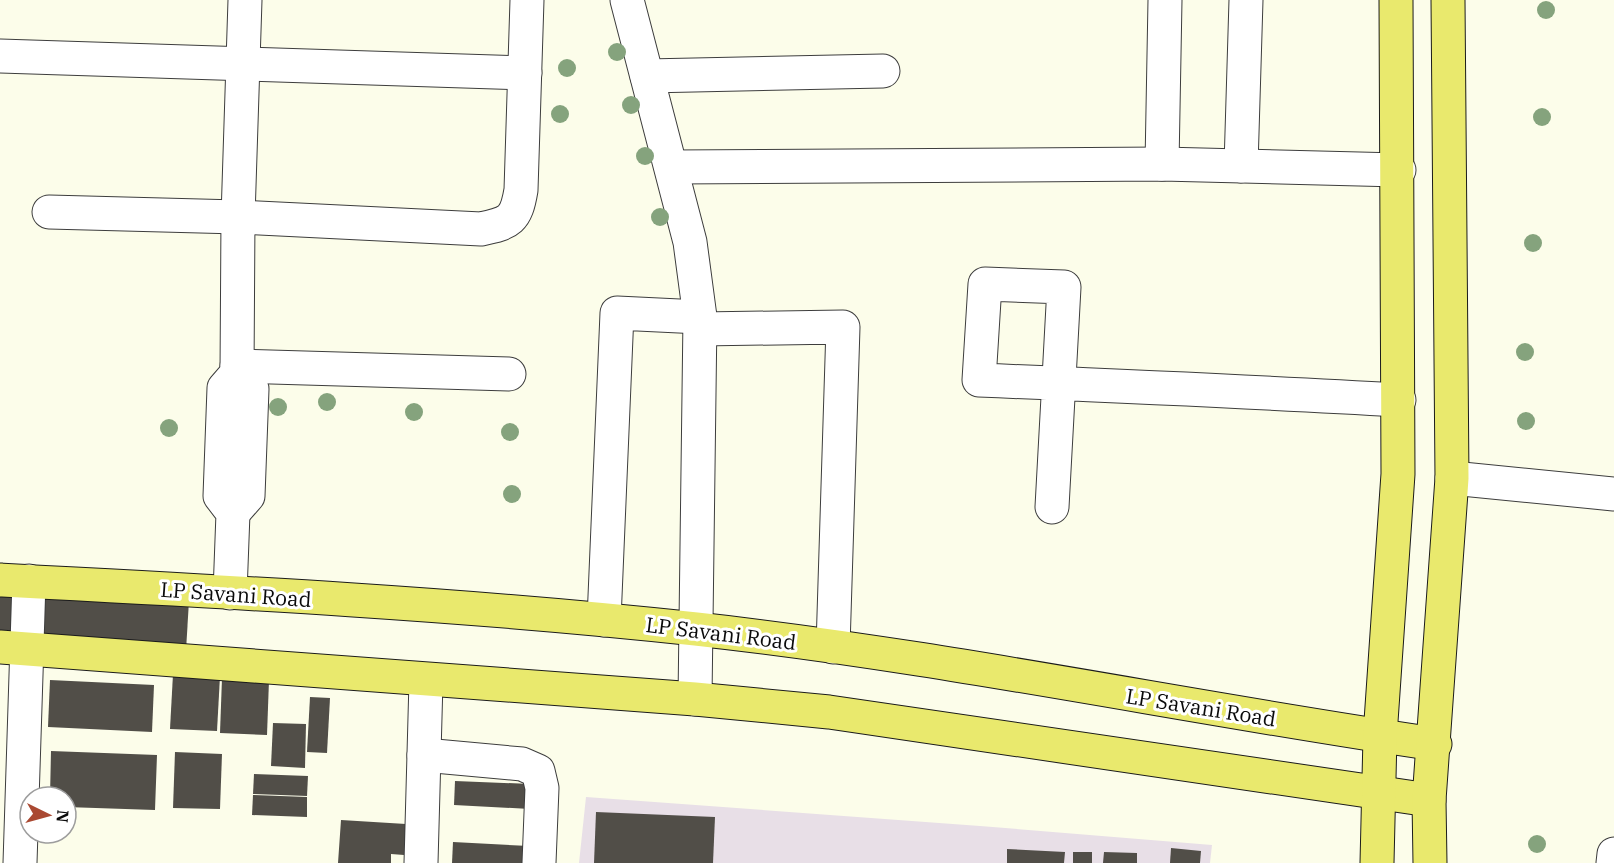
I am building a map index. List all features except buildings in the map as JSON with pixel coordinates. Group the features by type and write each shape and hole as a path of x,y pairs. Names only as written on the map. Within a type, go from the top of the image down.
{"main road":[{"path":"1377,863 1377,791 1398,474 1399,170 1396,0"},
{"path":"1430,863 1429,800 1435,744 1452,478 1448,0"},
{"name":"LP Savani Road","path":"15,581 230,593 604,620 697,629 833,647 1435,744"},
{"path":"14,648 426,681 695,699 829,712 1429,800"}],"street":[{"path":"230,593 233,513 220,496 224,388 237,370 238,217 245,0"},
{"path":"49,212 238,217 480,229 505,224 517,210 520,190 527,0"},
{"path":"627,0 690,242 700,323 695,699"},
{"path":"1161,164 1165,0"},
{"path":"1241,166 1246,0"},
{"path":"0,56 525,73"},
{"path":"647,76 883,71"},
{"path":"671,167 1161,164 1399,170"},
{"path":"604,620 617,314 700,323 843,327 833,647"},
{"path":"237,370 509,374"},
{"path":"1052,507 1058,384 1399,400"},
{"path":"1452,478 1614,494"},
{"path":"15,581 14,648 20,863"},
{"path":"421,863 426,681"},
{"path":"424,755 522,764 538,771 542,788 539,863"},
{"path":"1613,863 1614,854"}],"shaded area":[{"path":"586,797 1212,845 1210,863 579,863"}]}
